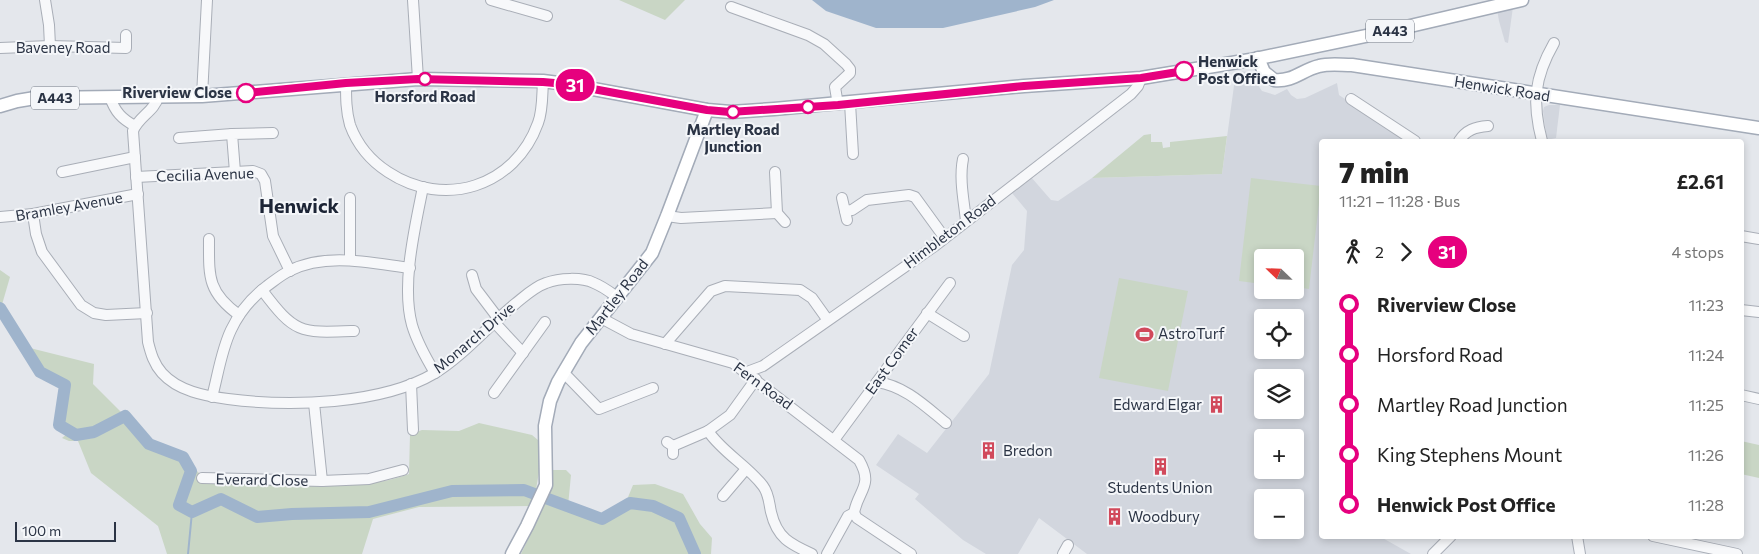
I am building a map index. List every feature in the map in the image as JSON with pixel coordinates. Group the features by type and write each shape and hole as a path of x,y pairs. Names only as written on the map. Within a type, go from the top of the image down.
{"main road":[{"name":"A443","path":"0,106 35,98 202,96 275,91 346,83 418,79 566,84 707,110 730,112 844,104 1024,86 1141,78 1223,66 1380,33 1522,0"},
{"name":"Henwick Road","path":"1258,58 1264,72 1274,80 1291,79 1318,66 1333,64 1492,86 1759,128"},
{"name":"Martley Road","path":"512,554 546,485 545,426 550,400 563,372 581,343 652,253 707,110"}],"street":[{"path":"45,0 50,46"},
{"path":"202,96 208,0"},
{"path":"413,0 418,79"},
{"path":"491,0 547,16"},
{"path":"731,7 808,35 824,44 846,64 850,69 850,73 835,87 844,104 853,154"},
{"name":"Baveney Road","path":"0,48 50,46 125,52 126,35"},
{"path":"1542,139 1538,125 1536,94 1542,66 1554,44"},
{"name":"Himbleton Road","path":"747,372 763,366 966,221 1131,94 1138,86 1141,78"},
{"path":"346,83 346,106 350,126 362,147 378,165 400,180 423,187 459,191 485,182 506,170 527,145 538,124 541,113 543,82"},
{"path":"110,97 117,113 135,126 156,104 158,97"},
{"path":"1351,99 1412,139"},
{"path":"1461,139 1475,122 1488,126"},
{"name":"Monarch Drive","path":"135,126 136,177 148,342 154,361 163,374 187,390 212,396 260,402 314,403 379,393 411,384 450,363 530,291 544,284 561,278 593,282 617,297"},
{"path":"179,138 274,133"},
{"path":"232,134 234,172"},
{"path":"62,172 135,157"},
{"path":"963,159 961,166 966,221"},
{"path":"775,170 777,213 784,222"},
{"name":"Cecilia Avenue","path":"136,177 234,172 257,172 264,176 274,236 290,271"},
{"path":"423,187 415,227 408,300 411,321 420,348 434,373"},
{"name":"Bramley Avenue","path":"0,217 33,214 138,194"},
{"path":"842,198 846,215 867,200 909,195 916,197 944,237"},
{"path":"350,198 350,260"},
{"path":"667,216 681,218 777,213"},
{"path":"33,214 36,234 42,252 81,305 94,312 106,315 147,313"},
{"path":"1744,236 1759,239"},
{"path":"209,239 209,266 216,295 239,315"},
{"path":"212,396 225,346 239,315 245,306 262,290 290,271 309,264 350,260 410,268"},
{"path":"472,275 476,289 496,320 523,353"},
{"name":"East Comer","path":"834,440 950,282"},
{"path":"665,344 711,291 725,286 800,290 812,298 827,319"},
{"path":"262,290 280,313 295,326 312,332 354,331"},
{"path":"1744,310 1759,312"},
{"path":"927,313 964,336"},
{"name":"Fern Road","path":"601,318 631,334 733,363 858,460 864,470 864,487 855,506 854,513 848,516 828,554"},
{"path":"494,393 545,322"},
{"path":"563,372 599,409 646,388"},
{"path":"671,447 708,431 730,415 756,379"},
{"path":"877,382 886,383 905,390 946,423"},
{"path":"411,384 413,430"},
{"path":"1744,396 1759,399"},
{"name":"Everard Close","path":"314,403 322,481"},
{"path":"708,431 724,450 762,485 768,494 770,512 777,531 790,544 812,554"},
{"path":"722,498 746,469"},
{"name":"Everard Close","path":"202,478 322,481 369,479 403,470"},
{"path":"854,513 857,518 911,554"},
{"path":"1433,554 1448,539"},
{"path":"1578,539 1580,554"},
{"path":"1666,539 1737,554"}],"shaded area":[{"path":"1513,7 1508,43 1505,42 1497,9"},
{"path":"1236,71 1249,72 1262,91 1275,95 1287,89 1297,99 1305,98 1337,83 1339,95 1405,139 1319,139 1319,539 1384,539 1411,554 1087,554 1039,518 1018,554 986,554 963,540 915,499 919,494 876,465 898,434 927,453 989,374 1012,265 1024,250 1027,211 1012,193 1031,177 1051,200 1058,201 1092,178 1222,174"},
{"path":"1560,105 1556,138 1547,139 1544,107"}],"green space":[{"path":"619,0 685,0 665,20"},
{"path":"1151,134 1151,142 1162,142 1163,148 1170,147 1170,142 1227,136 1222,174 1092,178 1144,135"},
{"path":"1251,178 1319,186 1319,203 1309,289 1304,288 1304,249 1254,249 1254,283 1239,281"},
{"path":"0,270 10,277 1,308 0,308"},
{"name":"AstroTurf","path":"1119,278 1188,291 1168,391 1099,378"},
{"path":"26,347 94,364 93,384 125,416 149,444 183,457 199,473 198,481 320,486 365,484 395,479 409,474 410,434 422,430 459,431 479,423 532,435 538,440 541,461 533,506 419,507 373,519 362,554 167,554 158,526 91,473 78,441 69,441 62,438 67,434 59,425 65,385 40,372"},
{"path":"1744,442 1759,445 1759,478 1744,475"},
{"path":"552,470 566,470 571,475 568,506 602,519 624,507 633,485 655,484 683,494 700,524 712,538 711,554 521,554 547,500"}],"water":[{"path":"812,0 1054,0 1035,7 943,28 876,28 826,11"}],"waterway":[{"path":"0,308 40,372 65,385 59,425 76,435 94,432 125,416 149,444 183,457 191,471 179,505 192,512 221,499 257,517 369,512 452,491 524,490 602,519 630,503 653,506 679,518 695,554"},
{"path":"188,554 192,512"}],"bus line":[{"name":"31","path":"246,93 346,83 418,79 543,82 566,84 707,110 730,112 838,105 1024,86 1141,78 1184,71"}],"place":[{"name":"Henwick Post Office","path":"1184,71"},
{"name":"Horsford Road","path":"425,79"},
{"name":"Riverview Close","path":"246,93"},
{"name":"Martley Road Junction","path":"733,112"},
{"name":"AstroTurf","path":"1144,334"},
{"name":"Edward Elgar","path":"1216,405"},
{"name":"Bredon","path":"989,451"},
{"name":"Students Union","path":"1160,467"},
{"name":"Woodbury","path":"1114,517"}],"district":[{"name":"Henwick","path":"299,206"}]}
